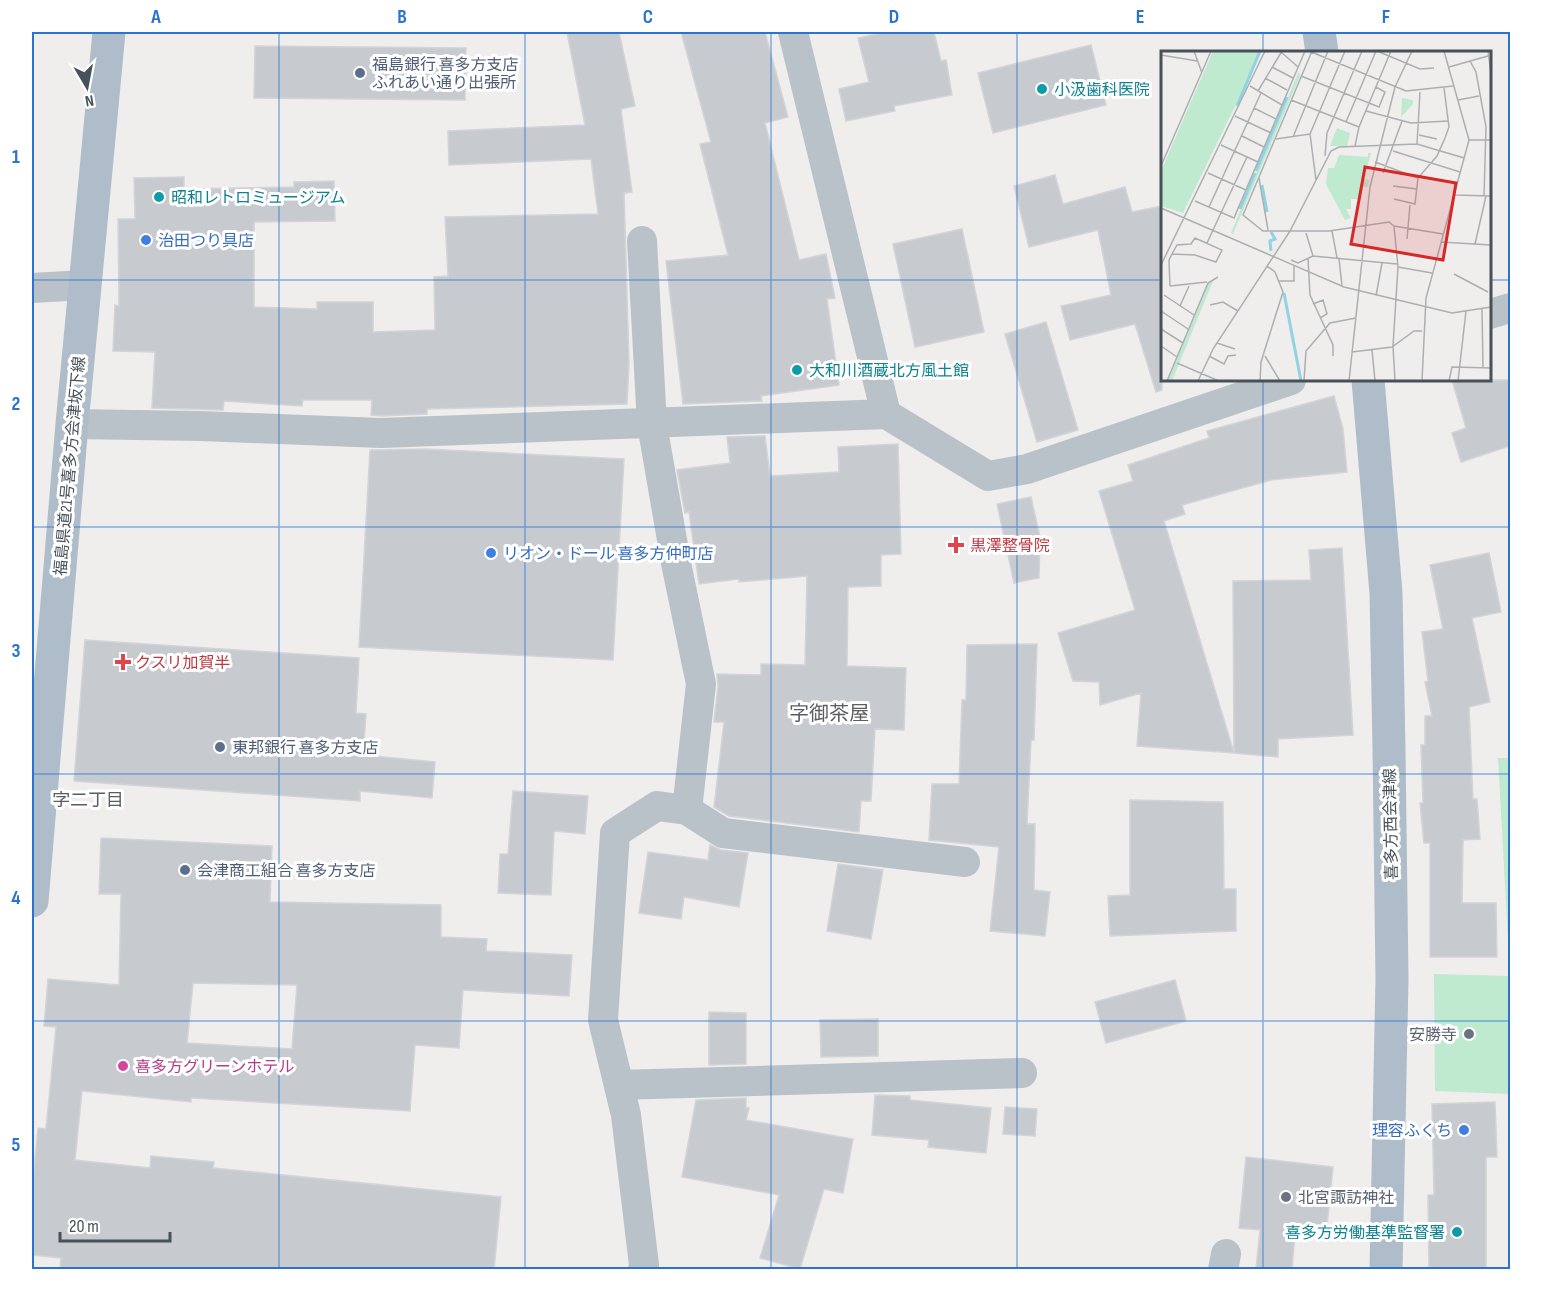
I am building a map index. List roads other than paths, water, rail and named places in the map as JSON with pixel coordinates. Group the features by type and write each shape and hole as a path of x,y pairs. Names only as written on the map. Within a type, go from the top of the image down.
{"main road":[{"name":"福島県道21号喜多方会津坂下線","path":"32,901 72,424 109,32"},
{"path":"1319,32 1322,51"},
{"name":"喜多方西会津線","path":"1368,381 1386,594 1392,979 1386,1269"}],"street":[{"path":"793,32 886,414"},
{"path":"642,241 652,424 676,563 701,684 687,810"},
{"path":"32,288 85,285"},
{"path":"1491,314 1510,308"},
{"path":"72,424 381,433 886,414 988,476 1027,469 1288,381"},
{"path":"652,1268 626,1115 603,1020 615,833 657,806 687,810 723,833 965,862"},
{"path":"620,1085 1022,1073"}],"place":[{"name":"福島銀行 喜多方支店 ふれあい通り出張所","path":"360,73"},
{"name":"小汲歯科医院","path":"1042,89"},
{"name":"昭和レトロミュージアム","path":"159,197"},
{"name":"治田つり具店","path":"146,240"},
{"name":"大和川酒蔵北方風土館","path":"797,370"},
{"name":"黒澤整骨院","path":"956,545"},
{"name":"リオン・ドール 喜多方仲町店","path":"491,553"},
{"name":"クスリ加賀半","path":"123,662"},
{"name":"東邦銀行 喜多方支店","path":"220,747"},
{"name":"会津商工組合 喜多方支店","path":"185,870"},
{"name":"安勝寺","path":"1469,1034"},
{"name":"喜多方グリーンホテル","path":"123,1066"},
{"name":"理容ふくち","path":"1464,1130"},
{"name":"北宮諏訪神社","path":"1286,1197"},
{"name":"喜多方労働基準監督署","path":"1457,1232"}],"district":[{"name":"字御茶屋","path":"829,713"},
{"name":"字二丁目","path":"88,800"}]}
